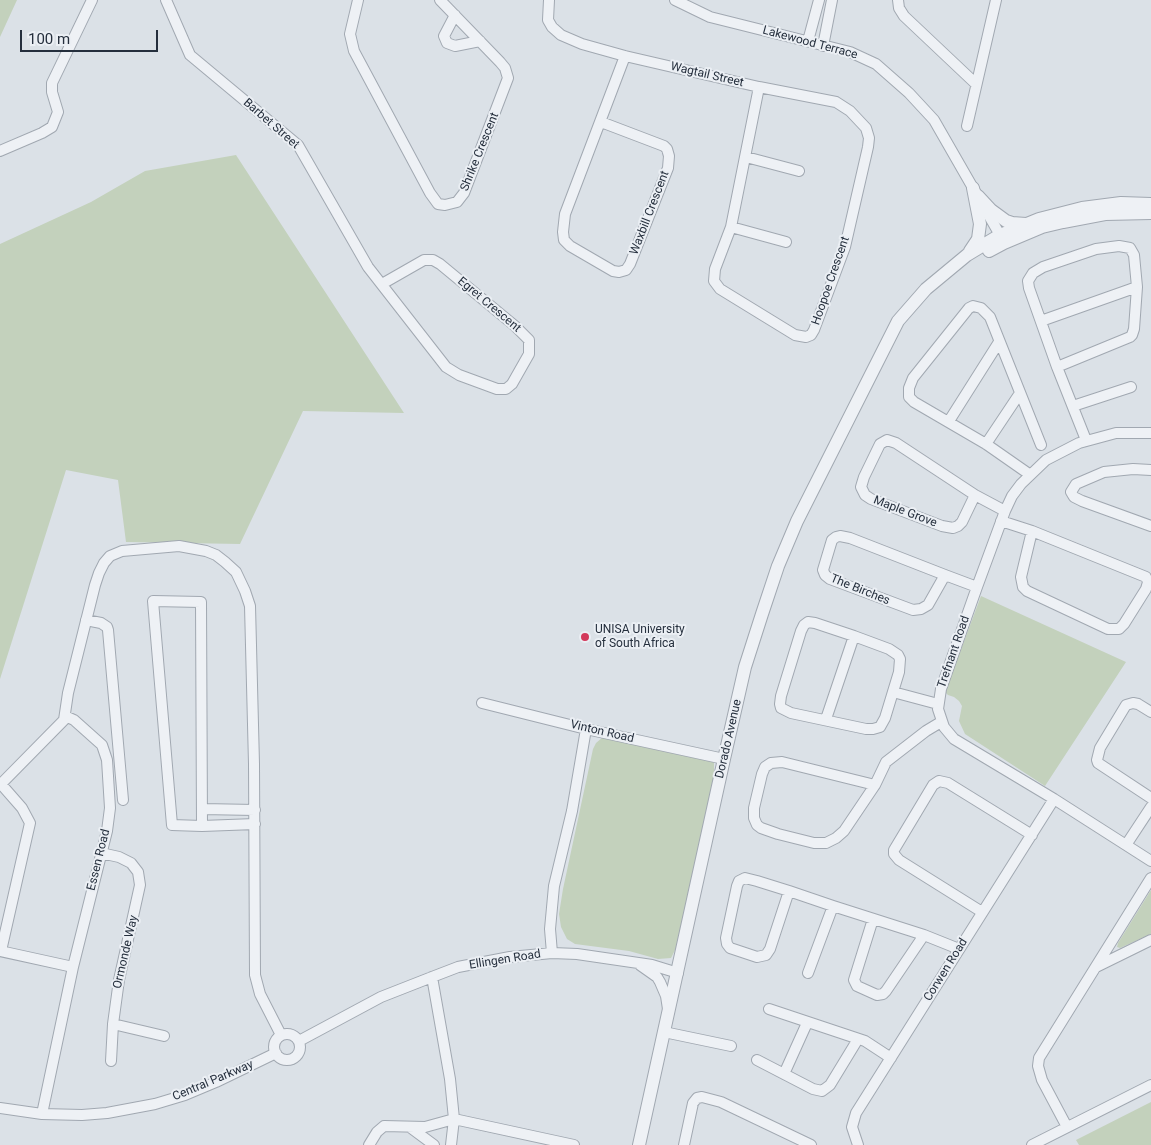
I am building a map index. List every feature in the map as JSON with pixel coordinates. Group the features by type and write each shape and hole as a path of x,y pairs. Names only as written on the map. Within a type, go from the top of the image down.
{"street":[{"path":"0,151 42,134 52,127 58,112 52,92 52,83 92,0"},
{"name":"Barbet Street","path":"166,0 190,55 298,144 366,264 382,284"},
{"name":"Shrike Crescent","path":"358,0 350,28 352,47 430,193 436,202 441,205 448,205 457,202 464,193 508,78 504,68 440,0"},
{"name":"Wagtail Street","path":"548,0 548,20 552,28 582,44 625,56 842,105 866,128 869,138 868,148"},
{"path":"808,42 819,0"},
{"path":"823,46 832,0"},
{"path":"898,0 899,8 904,16 976,84"},
{"path":"967,126 996,0"},
{"name":"Lakewood Terrace","path":"678,1 710,17 850,52 868,59 909,93 934,120 1002,239"},
{"path":"455,15 444,36 447,43 455,46 480,41"},
{"name":"Waxbill Crescent","path":"601,122 664,146 670,156 668,168 630,264 626,270 619,272 612,271 570,246 563,236 565,214 625,56"},
{"name":"Hoopoe Crescent","path":"759,87 731,227 714,273 715,284 720,289 795,335 801,337 809,336 813,332 845,247 868,148"},
{"path":"746,157 799,171"},
{"path":"975,192 991,210 1006,220 1012,223 1026,224"},
{"path":"967,256 975,245 980,230 975,192"},
{"path":"1002,239 1039,218 1090,207 1151,204"},
{"path":"1002,239 1084,217 1122,212 1151,213"},
{"path":"731,227 786,242"},
{"name":"Dorado Avenue","path":"639,1145 745,668 778,566 817,480 898,321 926,289 967,256 1002,239"},
{"name":"Dorado Avenue","path":"881,354 918,308 946,281 1002,239"},
{"path":"1057,367 1130,337 1134,329 1138,287 1134,255 1130,248 1119,246 1096,249 1043,268 1030,276 1029,288 1057,367 1086,440"},
{"name":"Egret Crescent","path":"424,260 433,260 440,264 529,340 529,354 512,384 506,389 500,389 450,372 382,284 424,260"},
{"path":"1041,321 1138,287"},
{"path":"1030,474 986,444 911,399 908,394 913,378 964,314 973,306 981,308 990,317 1041,445"},
{"path":"949,421 999,342"},
{"path":"1073,406 1131,387"},
{"path":"986,444 1020,393"},
{"name":"Trefnant Road","path":"941,722 938,704 942,684 1001,521 1016,490 1046,460 1086,440 1116,433 1151,433"},
{"name":"Maple Grove","path":"975,495 962,522 953,528 942,526 871,499 865,495 861,487 880,444 887,440 896,443 975,495 1005,511"},
{"path":"1151,470 1133,469 1104,472 1076,484 1071,492 1074,497 1082,501 1151,526"},
{"path":"1001,521 1032,531 1146,577 1148,582 1146,589 1119,629 1108,630 1027,591 1023,587 1021,578 1032,531"},
{"name":"The Birches","path":"945,575 928,605 921,609 913,610 830,579 823,570 832,540 840,536 850,538 945,575 977,588"},
{"path":"73,967 0,951 30,823 22,808 0,784 64,720 68,693 86,620 99,573 104,563 110,556 122,551 179,546 194,548 216,555 236,572 250,606 255,810 255,975 260,994 281,1036"},
{"path":"202,826 201,602 153,601 172,824 202,826 255,824"},
{"path":"86,620 101,623 108,630 123,800"},
{"path":"811,622 854,636 898,655 900,666 893,692 882,723 876,728 866,728 787,712 780,706 781,696 801,631 804,625 811,622"},
{"path":"826,719 854,636"},
{"path":"893,692 938,704"},
{"name":"Vinton Road","path":"482,704 724,759"},
{"path":"1151,712 1138,704 1126,704 1100,748 1097,760 1098,763 1151,798"},
{"name":"Essen Road","path":"42,1114 73,967 107,831 110,808 105,754 99,741 74,720 65,716"},
{"path":"875,784 782,762 771,763 765,767 762,774 754,808 754,818 757,825 766,831 808,842 826,842 838,837 875,784 886,762 926,731 941,722 954,739 1054,799 1151,861"},
{"name":"Ellingen Road","path":"432,977 458,967 487,961 552,953 550,929 554,886 572,811 586,729"},
{"path":"982,912 899,860 894,854 894,850 933,785 939,781 948,783 1032,835"},
{"name":"Corwen Road","path":"858,1145 852,1130 854,1117 1054,799"},
{"path":"1126,845 1151,807"},
{"path":"202,809 255,810"},
{"name":"Ormonde Way","path":"101,853 119,857 131,863 138,872 140,885 119,980 113,1024 111,1061"},
{"path":"789,891 770,949 766,955 757,957 730,948 726,938 738,882 745,878 789,891 924,935 959,949"},
{"path":"1067,1127 1042,1080 1038,1060 1151,878"},
{"path":"808,973 833,906"},
{"path":"873,919 854,980 857,986 877,995 883,994 886,991 924,935"},
{"path":"1095,968 1151,940"},
{"path":"552,953 577,954 636,962 678,973"},
{"path":"636,962 660,982 666,996 668,1013"},
{"path":"299,1041 382,998 432,977 450,1079 454,1119 451,1145"},
{"path":"769,1009 865,1041 891,1058"},
{"path":"784,1074 807,1023"},
{"path":"113,1024 164,1036"},
{"path":"664,1032 731,1046"},
{"path":"289,1034 299,1041 300,1050 295,1057 291,1059 282,1058 276,1053 276,1041 281,1036 289,1034"},
{"path":"758,1060 816,1090 822,1091 826,1090 832,1082 858,1039"},
{"name":"Central Parkway","path":"0,1108 42,1114 82,1115 107,1113 155,1104 185,1095 216,1082 276,1053"},
{"path":"1032,1145 1151,1085"},
{"path":"684,1145 693,1103 697,1098 702,1097 721,1102 811,1145"},
{"path":"369,1145 377,1132 384,1126 411,1128 434,1125 454,1119 574,1145"},
{"path":"411,1128 434,1145"}],"green space":[{"path":"0,0 17,0 0,37"},
{"path":"236,155 404,413 303,411 240,544 126,542 118,480 66,470 0,679 0,244 91,202 145,171"},
{"path":"981,596 1126,662 1045,786 965,734 959,721 962,706 959,701 945,692"},
{"path":"603,737 710,759 714,763 714,777 676,948 671,958 658,959 629,951 575,944 567,939 561,927 559,914 563,889 593,749 596,743"},
{"path":"1151,890 1151,934 1120,948 1117,947 1118,943"},
{"path":"1151,1102 1151,1145 1079,1145 1076,1140"}],"place":[{"name":"UNISA University of South Africa","path":"585,637"}]}
